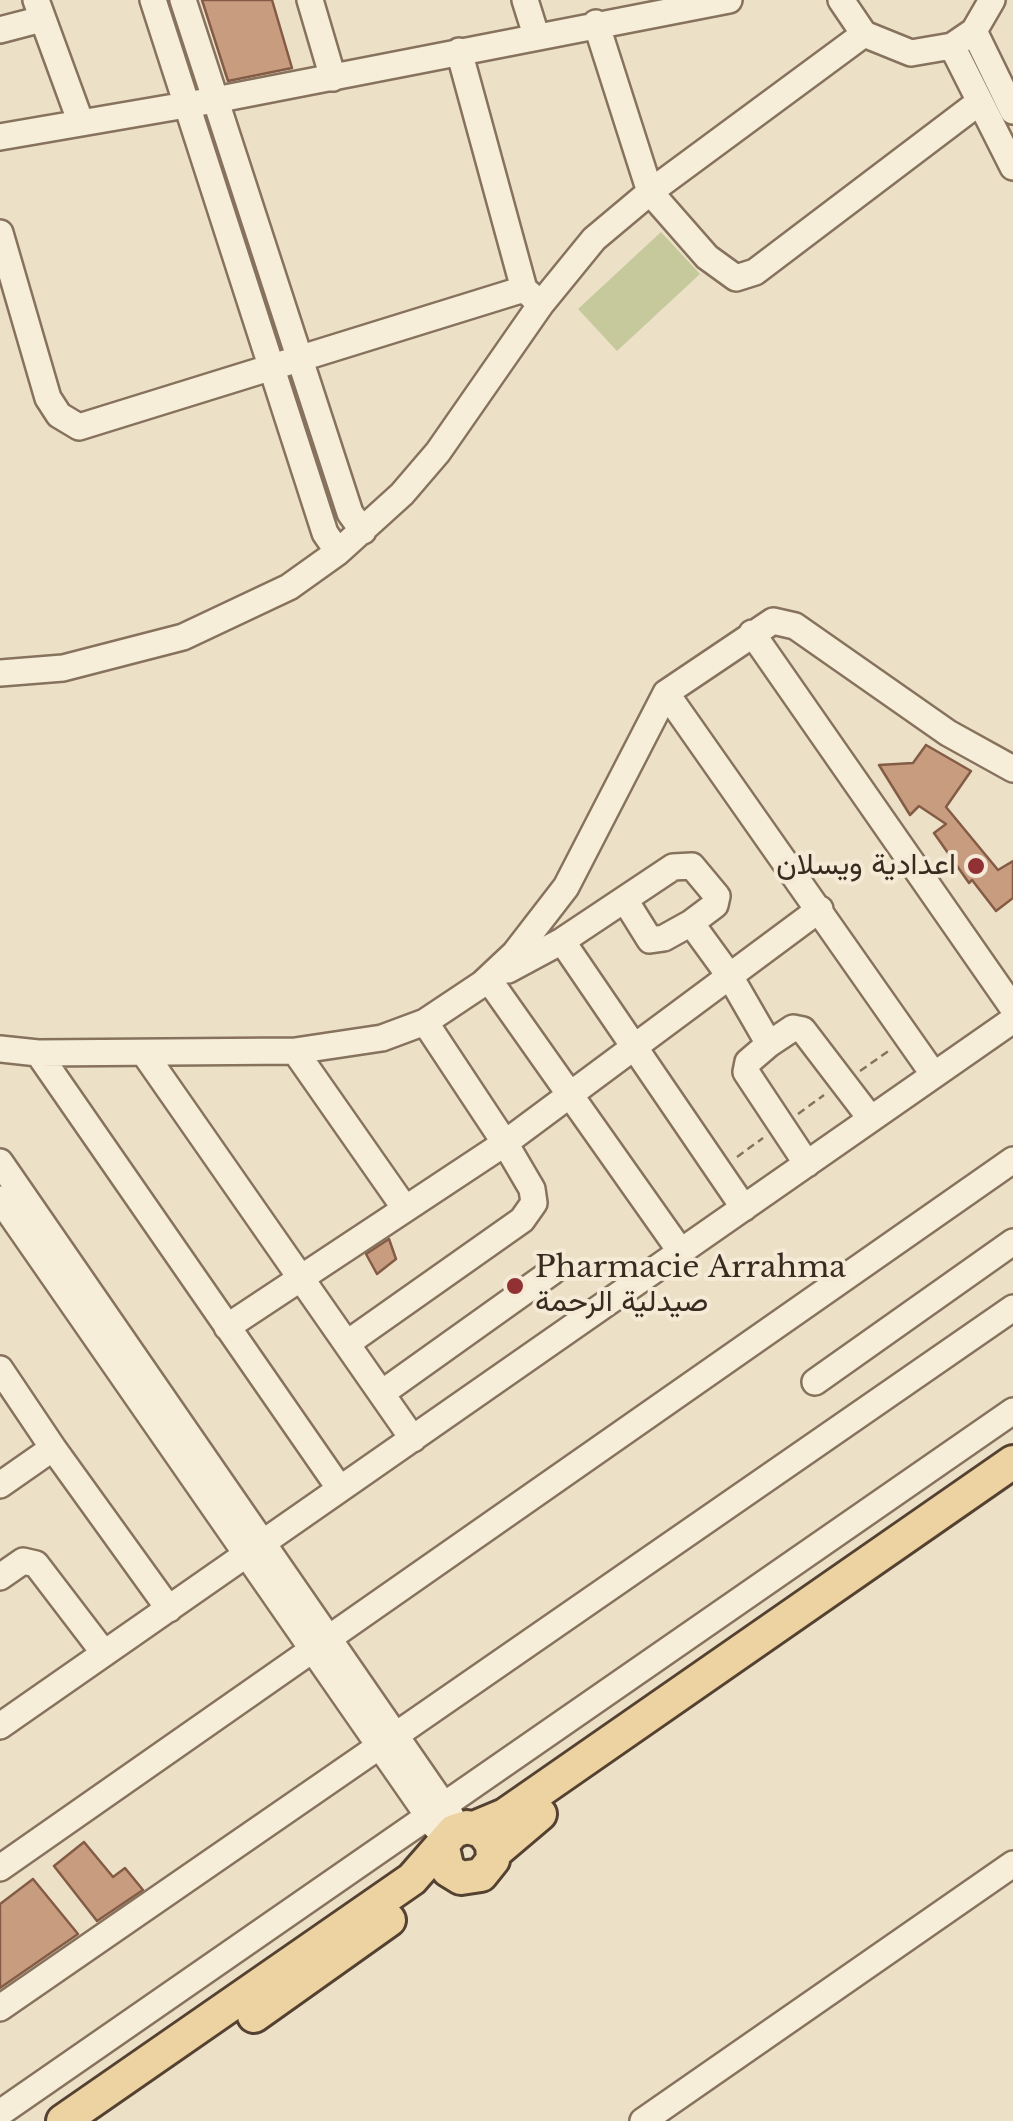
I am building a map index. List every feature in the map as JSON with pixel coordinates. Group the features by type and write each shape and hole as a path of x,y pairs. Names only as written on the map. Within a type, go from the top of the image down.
{"main road":[{"path":"63,2121 412,1879 456,1831 504,1815 1013,1462"},
{"path":"456,1831 514,1830 1013,1487"},
{"path":"102,2121 353,1948 422,1894 486,1872 456,1831"}],"street":[{"path":"153,0 325,533 338,552"},
{"path":"183,0 350,514 364,531"},
{"path":"310,0 333,78"},
{"path":"526,0 536,35"},
{"path":"0,137 187,106 729,0"},
{"path":"842,0 864,34 911,53 952,46 974,31 992,0"},
{"path":"0,30 39,10 82,123"},
{"path":"596,23 650,192 720,270 745,277 978,102"},
{"path":"974,31 1013,110"},
{"path":"0,673 63,668 183,637 289,587 338,552 364,531 438,452 532,296 650,192 864,34"},
{"path":"952,46 1013,167"},
{"path":"459,51 532,296"},
{"path":"0,233 48,398 68,423 78,427 100,424 272,368 532,296"},
{"path":"486,982 566,887 666,693 773,621 795,626 948,733 1013,769"},
{"path":"752,632 1013,1008"},
{"path":"666,693 934,1075"},
{"path":"0,1049 38,1054 296,1051 382,1038 425,1022 486,982 562,941 673,867 692,866 718,896 714,905 691,923 664,938 650,940 625,900"},
{"path":"227,1327 505,1142 820,909"},
{"path":"691,923 731,978 769,1044"},
{"path":"562,941 744,1208"},
{"path":"486,982 573,1094 681,1252"},
{"path":"0,1726 1013,1020"},
{"path":"349,1342 528,1214 534,1195 505,1142 425,1022"},
{"path":"807,1164 746,1072 748,1062 769,1044 798,1028 845,1081 871,1119"},
{"path":"296,1051 404,1207"},
{"path":"144,1053 413,1438"},
{"path":"38,1054 340,1489"},
{"path":"0,1868 1013,1160"},
{"path":"0,1163 257,1549"},
{"path":"0,1199 257,1549 456,1831"},
{"path":"815,1382 1013,1242"},
{"path":"382,1393 554,1271"},
{"path":"0,2008 1013,1308"},
{"path":"3,1379 169,1609"},
{"path":"0,2114 456,1831 1013,1412"},
{"path":"0,1486 53,1448"},
{"path":"0,1577 23,1561 36,1564 104,1653"},
{"path":"643,2121 1013,1864"}],"path":[{"path":"719,1169 909,1037"}],"green space":[{"path":"661,232 700,274 617,351 578,309"}],"building":[{"path":"202,0 272,0 292,68 228,81"},
{"path":"926,745 971,771 946,807 998,870 1013,861 1013,898 996,911 972,880 969,883 934,833 946,824 919,806 910,815 879,765 913,763"},
{"path":"389,1239 396,1259 377,1274 366,1254"},
{"path":"84,1842 113,1877 125,1868 143,1890 97,1921 54,1866"},
{"path":"33,1879 78,1934 0,1988 0,1904"}],"place":[{"name":"اعدادية ويسلان","path":"976,866"},
{"name":"Pharmacie Arrahma صيدلية الرحمة","path":"515,1286"}]}
